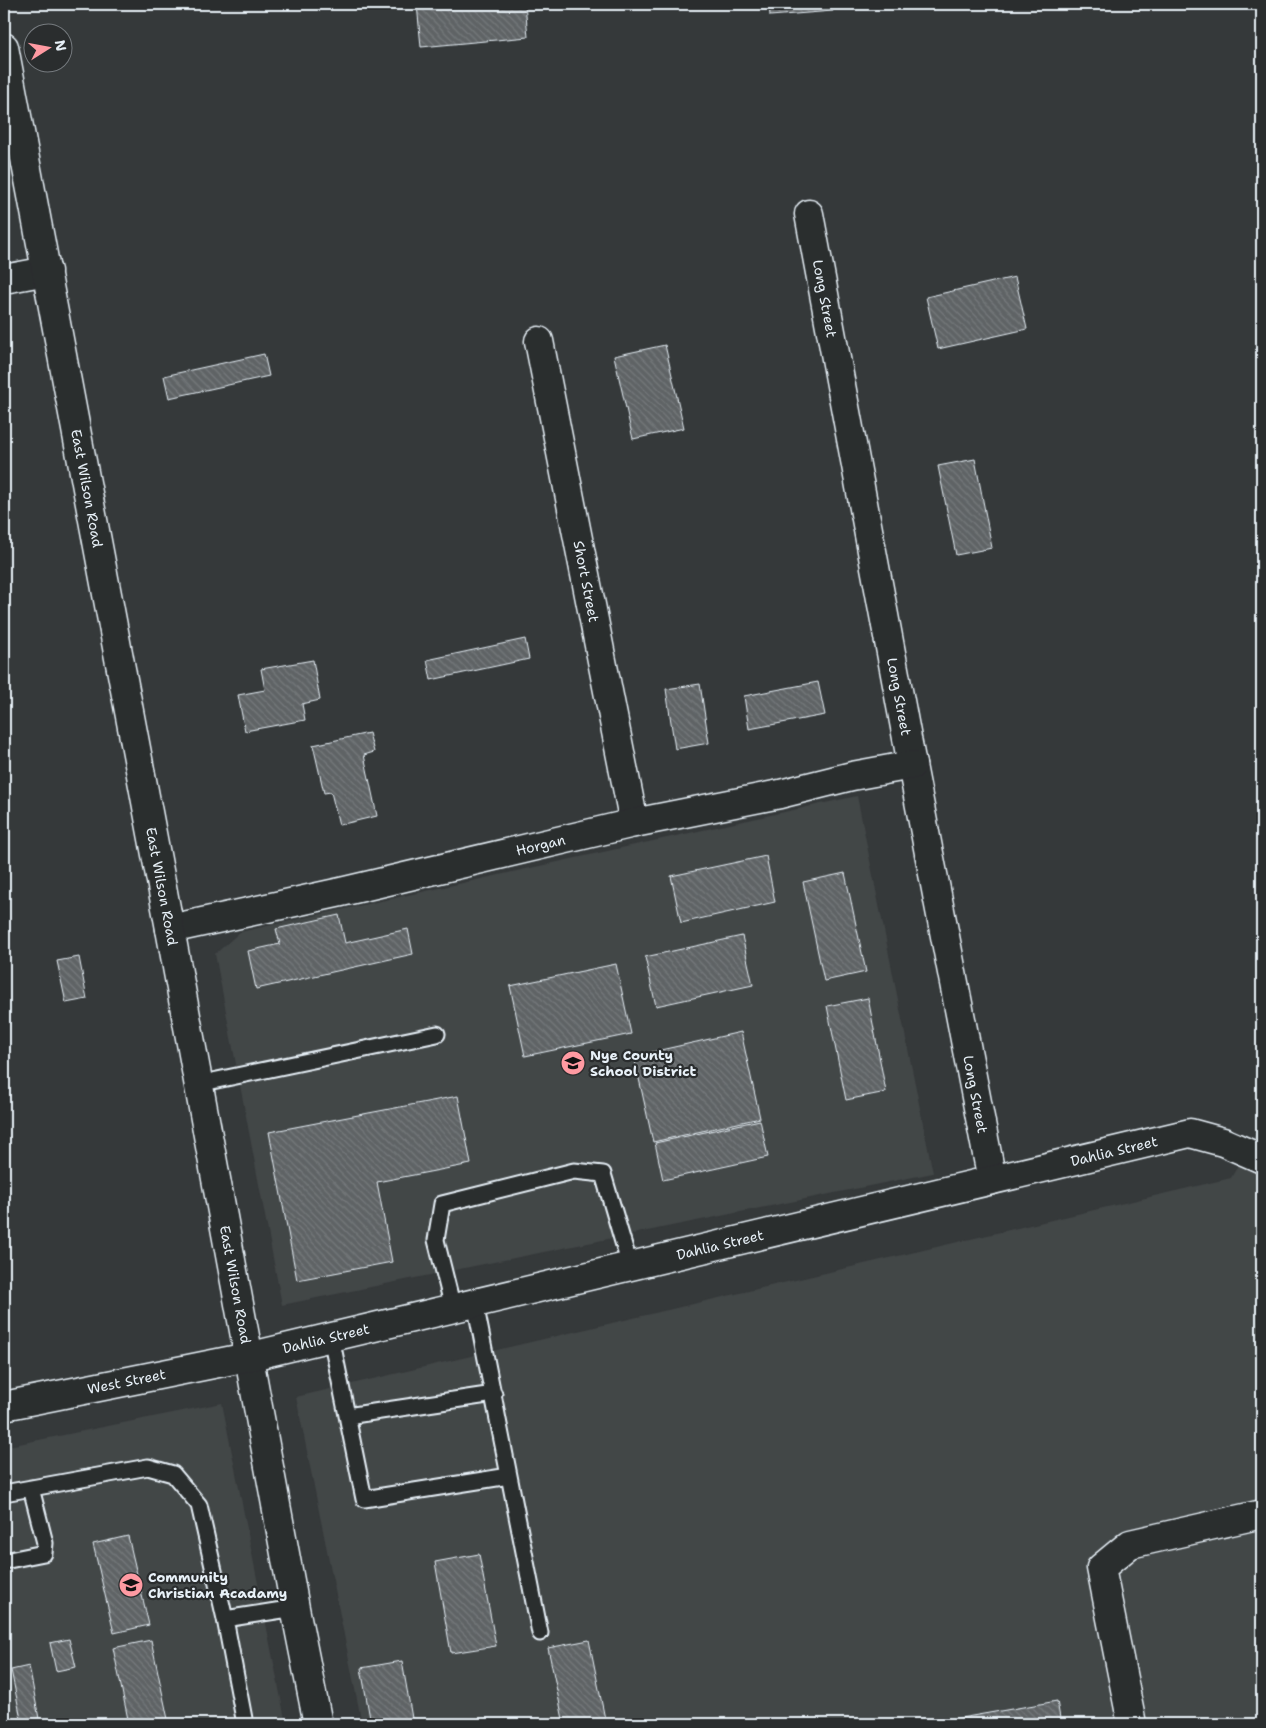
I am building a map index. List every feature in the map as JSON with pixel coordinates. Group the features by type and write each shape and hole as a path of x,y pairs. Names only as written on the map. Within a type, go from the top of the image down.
{"street":[{"name":"East Wilson Road","path":"4,48 318,1724"},
{"name":"Long Street","path":"809,214 992,1180"},
{"path":"4,279 47,271"},
{"name":"Short Street","path":"539,341 634,823"},
{"name":"Horgan","path":"170,929 341,892 634,823 912,765"},
{"name":"Dahlia Street","path":"248,1356 1190,1133 1223,1142 1262,1159"},
{"name":"West Street","path":"4,1406 248,1356"},
{"path":"1132,1724 1101,1568 1130,1544 1262,1514"}],"lane":[{"path":"198,1084 437,1034"},
{"path":"540,1633 494,1394 464,1305 436,1240 442,1204 574,1171 602,1174 630,1266"},
{"path":"331,1337 364,1499 510,1476"},
{"path":"346,1416 494,1394"},
{"path":"4,1493 148,1467 173,1474 199,1505 225,1619 245,1724"},
{"path":"4,1561 44,1554 45,1543 31,1488"},
{"path":"225,1619 295,1608"}],"shaded area":[{"name":"Nye County School District","path":"857,796 933,1173 282,1305 215,954 240,932"},
{"path":"1262,1122 1262,1724 362,1724 296,1397 1231,1178"},
{"name":"Community Christian Acadamy","path":"222,1403 286,1724 4,1724 4,1447"}],"building":[{"path":"417,4 525,4 528,37 421,47"},
{"path":"769,4 832,4 833,11 770,16"},
{"path":"1015,277 1027,329 938,349 926,297"},
{"path":"665,345 684,428 633,439 614,356"},
{"path":"264,354 269,376 169,398 164,376"},
{"path":"975,459 992,548 956,555 938,466"},
{"path":"525,639 529,659 431,680 427,660"},
{"path":"313,660 320,700 302,704 305,720 245,731 238,695 265,690 261,669"},
{"path":"818,682 825,715 749,729 744,696"},
{"path":"700,684 709,743 675,749 666,689"},
{"path":"369,733 374,752 364,755 377,816 339,825 331,792 324,793 313,745"},
{"path":"766,856 775,902 681,923 671,876"},
{"path":"845,873 866,972 824,981 803,882"},
{"path":"339,915 345,943 408,929 413,954 256,989 248,951 280,944 276,929"},
{"path":"742,936 753,985 656,1006 645,957"},
{"path":"79,957 87,999 66,1003 57,961"},
{"path":"616,964 631,1034 525,1056 510,986"},
{"path":"868,998 886,1092 846,1100 827,1006"},
{"path":"741,1032 760,1118 653,1142 634,1056"},
{"path":"458,1096 471,1164 377,1182 392,1262 297,1280 269,1132"},
{"path":"760,1120 768,1157 663,1180 655,1143"},
{"path":"128,1536 149,1625 114,1633 93,1544"},
{"path":"479,1554 496,1646 451,1653 435,1562"},
{"path":"69,1639 76,1667 56,1671 50,1643"},
{"path":"151,1640 169,1724 129,1724 113,1648"},
{"path":"589,1640 606,1724 564,1724 548,1648"},
{"path":"402,1661 413,1724 371,1724 361,1668"},
{"path":"29,1666 40,1724 22,1724 11,1670"},
{"path":"1057,1701 1061,1724 927,1724"}],"place":[{"name":"Nye County School District","path":"573,1063"},
{"name":"Community Christian Acadamy","path":"131,1585"}]}
